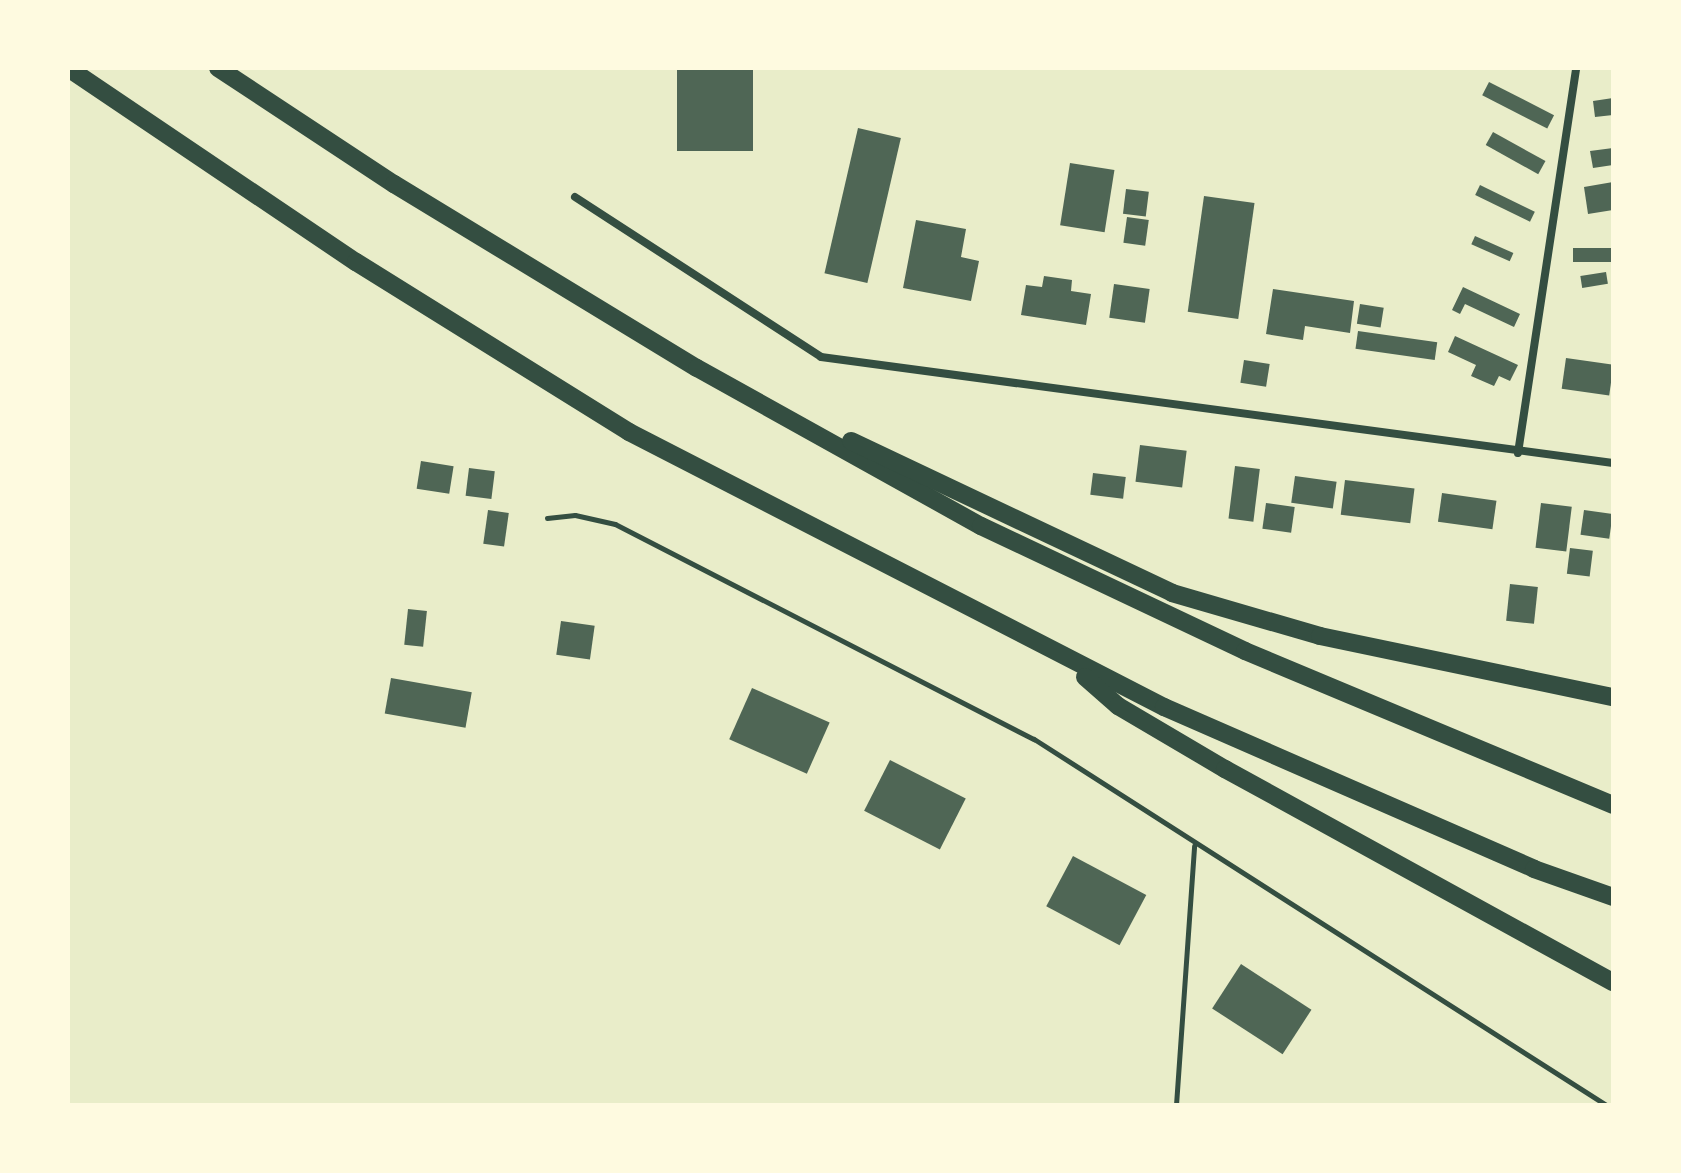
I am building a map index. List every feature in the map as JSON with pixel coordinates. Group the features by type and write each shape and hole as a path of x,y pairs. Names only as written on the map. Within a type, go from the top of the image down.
{"highway":[{"path":"68,68 343,254 629,432 1064,659 1534,869 1613,897"},
{"path":"218,68 407,192 697,368 981,526 1245,651 1613,805"},
{"path":"697,368 1172,593 1320,636 1613,697"},
{"path":"1064,659 1145,722 1613,982"}],"street":[{"path":"1518,453 1576,68"},
{"path":"575,197 821,357 1518,453 1613,463"}],"lane":[{"path":"547,518 575,515 615,524 1034,739 1194,846 1606,1105"},
{"path":"1176,1105 1194,846"}],"building":[{"path":"677,68 753,68 753,151 677,151"},
{"path":"1489,82 1554,115 1547,129 1482,95"},
{"path":"1613,98 1613,115 1595,117 1593,101"},
{"path":"858,128 901,138 867,283 824,273"},
{"path":"1493,132 1545,161 1538,174 1486,145"},
{"path":"1613,148 1613,165 1593,168 1590,151"},
{"path":"1070,163 1114,170 1105,232 1060,225"},
{"path":"1613,182 1613,210 1588,214 1584,187"},
{"path":"1480,185 1535,212 1530,222 1475,195"},
{"path":"1126,189 1149,192 1146,217 1123,214"},
{"path":"1204,196 1255,203 1238,319 1188,312"},
{"path":"1127,217 1149,220 1145,246 1123,243"},
{"path":"916,220 966,229 961,257 979,261 971,301 903,288"},
{"path":"1475,236 1513,253 1510,261 1471,244"},
{"path":"1573,248 1613,248 1613,262 1573,262"},
{"path":"1606,272 1608,284 1582,288 1580,276"},
{"path":"1044,276 1072,280 1071,291 1091,294 1086,325 1021,315 1026,285 1042,287"},
{"path":"1114,284 1150,289 1145,323 1109,318"},
{"path":"1463,287 1520,314 1514,327 1465,304 1460,314 1452,310"},
{"path":"1273,289 1354,301 1350,333 1305,326 1303,340 1266,334"},
{"path":"1360,304 1384,308 1381,328 1357,324"},
{"path":"1358,331 1437,342 1435,360 1355,349"},
{"path":"1455,336 1518,365 1510,381 1499,376 1494,386 1471,376 1476,365 1448,352"},
{"path":"1566,358 1613,365 1609,395 1562,389"},
{"path":"1244,360 1270,364 1266,387 1240,383"},
{"path":"1140,445 1187,451 1182,487 1135,482"},
{"path":"421,461 454,466 449,494 417,489"},
{"path":"1235,466 1260,469 1253,522 1229,519"},
{"path":"469,468 495,471 491,499 466,496"},
{"path":"1093,473 1126,477 1123,499 1090,495"},
{"path":"1295,476 1337,482 1333,509 1291,503"},
{"path":"1345,480 1414,489 1410,523 1341,515"},
{"path":"1442,493 1496,501 1492,529 1438,522"},
{"path":"1266,503 1295,507 1291,533 1262,529"},
{"path":"1541,503 1572,507 1566,551 1536,548"},
{"path":"488,510 509,513 504,547 483,544"},
{"path":"1584,510 1613,514 1609,539 1581,535"},
{"path":"1570,548 1593,551 1590,577 1567,574"},
{"path":"1510,584 1538,587 1534,624 1506,621"},
{"path":"408,609 427,611 423,647 404,645"},
{"path":"561,621 595,626 590,659 556,655"},
{"path":"391,678 472,692 466,728 385,713"},
{"path":"752,688 830,723 807,774 729,739"},
{"path":"890,760 966,799 940,849 864,811"},
{"path":"1073,856 1146,895 1120,945 1046,906"},
{"path":"1241,964 1311,1010 1283,1054 1212,1008"}]}
